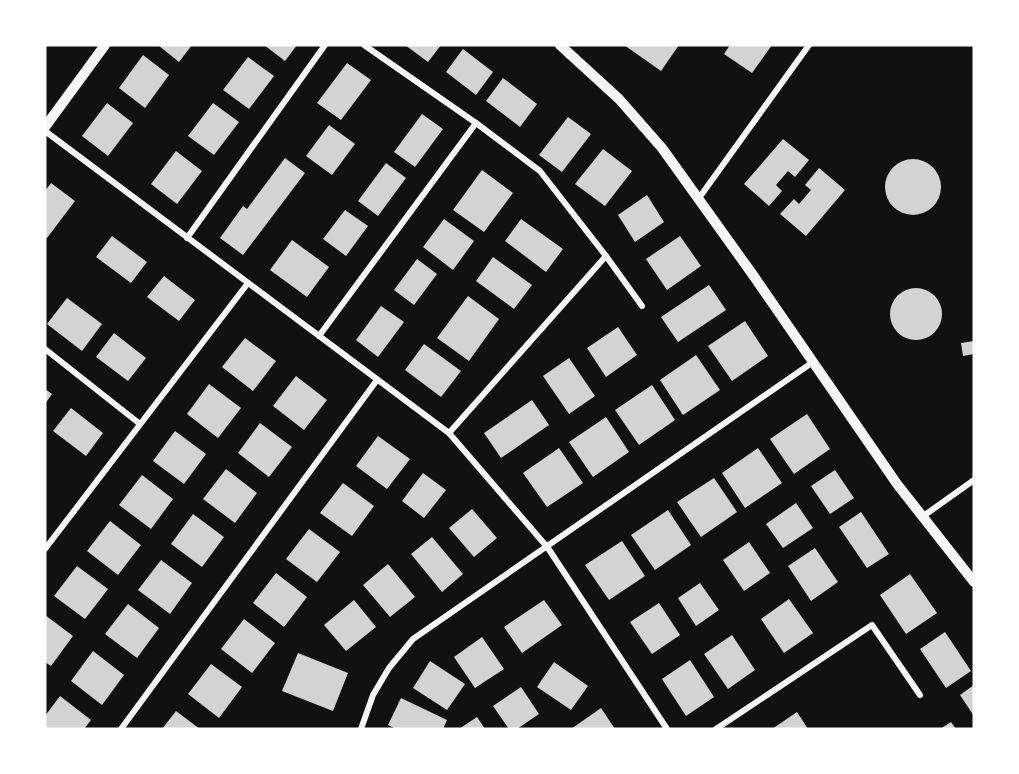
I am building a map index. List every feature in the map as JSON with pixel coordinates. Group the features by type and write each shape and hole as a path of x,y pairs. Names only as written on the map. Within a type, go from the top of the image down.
{"street":[{"path":"105,45 45,129 449,433 548,548 667,729"},
{"path":"187,238 325,45"},
{"path":"364,45 540,171 642,306"},
{"path":"560,45 601,81 662,148 922,517 974,582"},
{"path":"699,198 809,45"},
{"path":"319,336 476,123"},
{"path":"449,433 606,256"},
{"path":"45,549 248,283"},
{"path":"45,349 140,424"},
{"path":"361,729 373,695 389,668 413,639 548,548 813,362"},
{"path":"121,729 377,380"},
{"path":"922,517 974,480"},
{"path":"716,729 872,625 920,694"}],"building":[{"path":"158,45 192,45 179,62"},
{"path":"264,45 297,45 285,61"},
{"path":"405,45 441,45 428,62"},
{"path":"624,45 679,45 661,71"},
{"path":"730,45 772,45 752,73 724,54"},
{"path":"463,49 493,72 476,95 446,72"},
{"path":"143,55 169,75 145,108 119,88"},
{"path":"248,57 274,76 249,109 223,90"},
{"path":"347,63 371,80 341,120 317,103"},
{"path":"503,78 537,104 520,127 486,101"},
{"path":"107,103 133,123 108,156 82,136"},
{"path":"213,103 239,122 214,155 188,136"},
{"path":"422,114 443,129 415,167 394,152"},
{"path":"568,117 591,134 562,172 539,155"},
{"path":"329,125 355,144 332,175 306,156"},
{"path":"783,139 809,160 795,177 788,171 776,185 782,191 769,206 744,184"},
{"path":"603,149 632,171 605,206 575,184"},
{"path":"176,151 202,171 177,204 151,184"},
{"path":"285,158 305,173 243,255 220,238 243,206 247,209"},
{"path":"913,159 924,161 933,167 939,176 941,187 939,198 933,207 924,213 913,215 902,213 893,207 887,198 885,187 887,176 893,167 902,161"},
{"path":"386,163 406,178 378,216 358,201"},
{"path":"819,168 845,190 806,236 780,214 794,199 799,204 811,190 805,185"},
{"path":"482,170 513,193 484,232 453,210"},
{"path":"51,183 75,201 47,238 45,237 45,191"},
{"path":"647,195 664,222 635,242 618,215"},
{"path":"345,210 368,226 346,256 323,239"},
{"path":"444,219 474,241 453,270 423,247"},
{"path":"521,219 563,249 546,272 505,241"},
{"path":"112,236 147,262 131,283 96,257"},
{"path":"680,236 701,266 667,290 646,259"},
{"path":"292,240 329,267 307,297 270,270"},
{"path":"493,257 532,285 514,309 476,281"},
{"path":"417,259 437,274 414,305 394,290"},
{"path":"164,276 195,300 179,321 147,297"},
{"path":"709,285 726,310 678,342 661,317"},
{"path":"916,288 926,290 934,296 940,304 942,314 940,324 934,332 926,338 916,340 906,338 898,332 892,324 890,314 892,304 898,296 906,290"},
{"path":"468,296 499,319 469,361 437,338"},
{"path":"67,298 102,324 82,351 47,324"},
{"path":"381,306 404,322 378,357 356,340"},
{"path":"745,321 768,356 732,381 708,346"},
{"path":"618,327 637,355 606,377 587,348"},
{"path":"114,333 146,358 128,381 96,357"},
{"path":"245,338 276,361 253,391 222,367"},
{"path":"974,341 974,354 963,356 961,343"},
{"path":"424,344 461,371 441,397 405,370"},
{"path":"696,355 720,390 683,415 660,380"},
{"path":"569,358 595,396 569,414 543,376"},
{"path":"296,376 327,400 304,430 273,406"},
{"path":"209,384 241,408 218,438 187,414"},
{"path":"652,385 675,420 639,445 615,410"},
{"path":"45,389 52,394 45,404"},
{"path":"532,400 549,425 501,458 484,433"},
{"path":"71,408 103,433 86,456 53,431"},
{"path":"807,414 830,449 794,474 770,439"},
{"path":"606,417 629,452 593,477 569,442"},
{"path":"260,423 292,447 269,477 238,453"},
{"path":"175,431 206,454 184,484 153,461"},
{"path":"378,436 410,459 387,489 356,466"},
{"path":"559,448 583,483 547,507 523,473"},
{"path":"758,448 782,483 745,508 722,473"},
{"path":"226,469 257,493 235,523 203,499"},
{"path":"835,470 854,498 830,514 811,486"},
{"path":"423,473 446,490 424,518 402,501"},
{"path":"142,475 173,499 151,529 119,505"},
{"path":"714,478 737,512 701,537 677,502"},
{"path":"343,483 374,506 352,536 320,513"},
{"path":"796,503 813,528 783,548 766,524"},
{"path":"472,509 497,538 474,557 449,528"},
{"path":"668,510 691,545 655,570 631,535"},
{"path":"861,512 889,554 867,568 839,527"},
{"path":"193,514 224,537 202,567 171,544"},
{"path":"110,521 141,545 118,575 87,551"},
{"path":"309,529 340,552 317,582 286,559"},
{"path":"432,537 463,574 442,592 411,554"},
{"path":"622,541 645,576 609,600 585,565"},
{"path":"749,542 770,573 744,591 723,560"},
{"path":"815,548 838,582 811,601 788,566"},
{"path":"161,560 192,583 170,614 138,590"},
{"path":"388,564 415,597 390,617 363,585"},
{"path":"77,566 108,589 85,619 54,596"},
{"path":"276,573 307,597 284,627 253,603"},
{"path":"910,574 937,613 906,634 880,595"},
{"path":"700,583 719,610 696,626 678,598"},
{"path":"789,599 813,633 784,653 761,619"},
{"path":"354,600 376,627 346,651 324,625"},
{"path":"544,600 562,625 522,653 504,627"},
{"path":"659,603 680,635 652,654 630,622"},
{"path":"128,604 159,628 137,658 105,634"},
{"path":"45,615 73,636 51,666 45,662"},
{"path":"244,619 275,643 252,673 221,649"},
{"path":"945,632 971,671 946,688 920,649"},
{"path":"732,635 755,670 728,689 704,654"},
{"path":"482,637 504,669 475,688 454,657"},
{"path":"93,651 124,675 102,705 71,681"},
{"path":"298,653 348,673 333,711 282,691"},
{"path":"690,660 714,697 686,716 662,679"},
{"path":"430,661 465,684 447,710 413,688"},
{"path":"554,662 588,686 571,710 537,687"},
{"path":"211,664 242,687 219,718 188,694"},
{"path":"974,685 974,716 960,695"},
{"path":"521,687 539,714 517,729 509,729 493,706"},
{"path":"60,696 91,720 84,729 45,729 45,716"},
{"path":"401,698 447,720 443,729 396,729 388,725"},
{"path":"601,708 615,729 571,729"},
{"path":"176,711 200,729 162,729"},
{"path":"797,712 808,729 772,729"},
{"path":"477,717 485,729 459,729"},
{"path":"951,722 956,729 940,729"}]}
